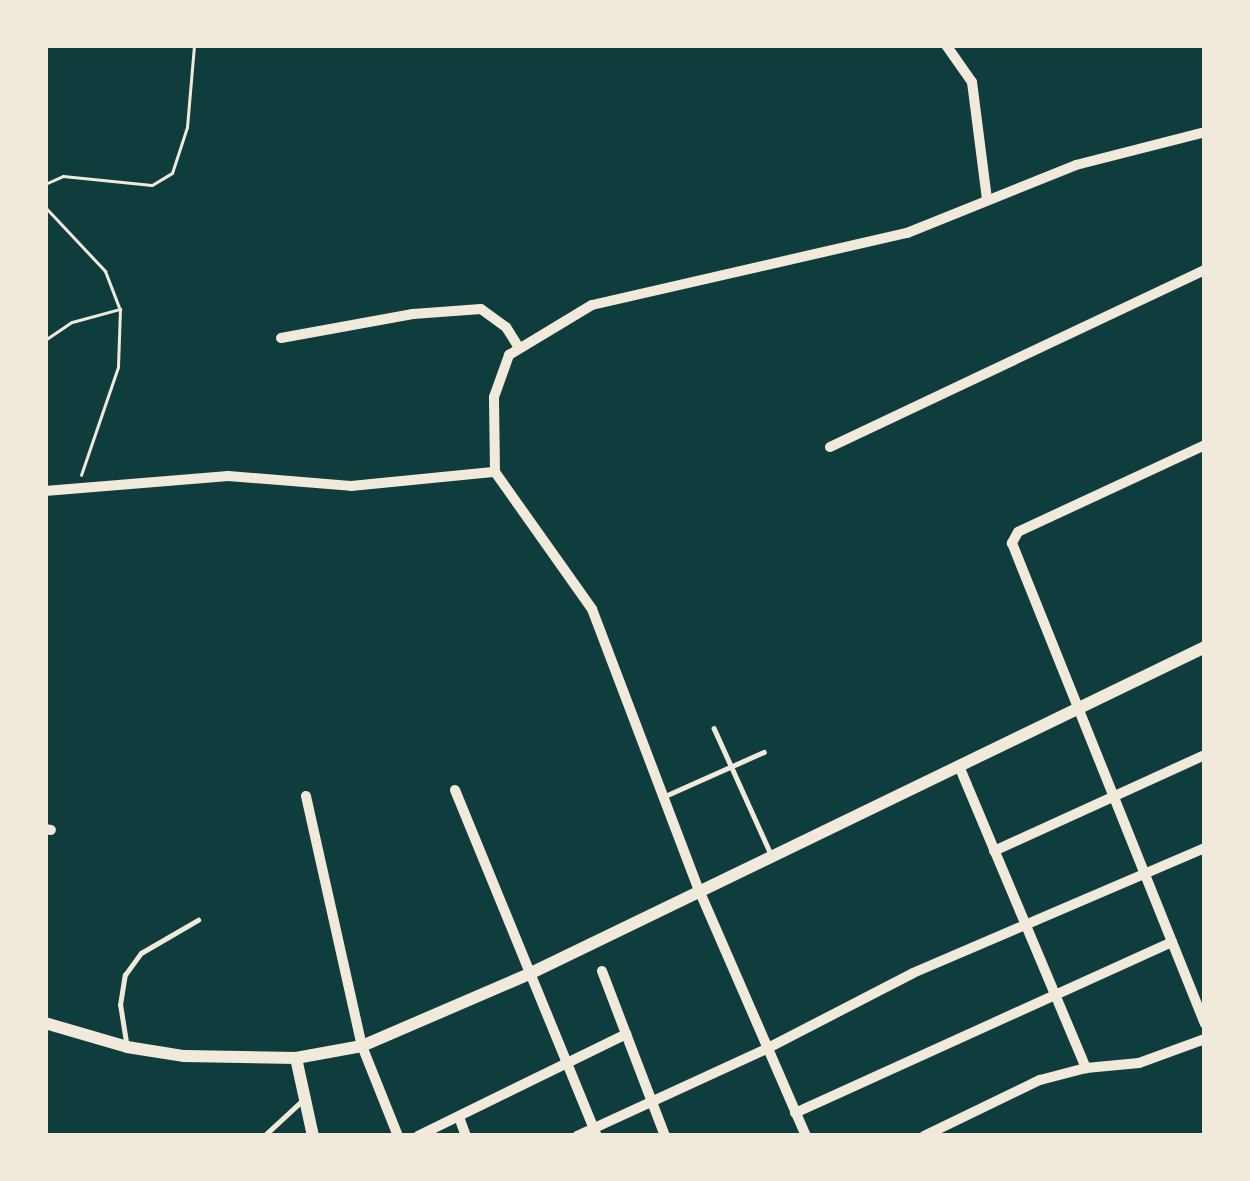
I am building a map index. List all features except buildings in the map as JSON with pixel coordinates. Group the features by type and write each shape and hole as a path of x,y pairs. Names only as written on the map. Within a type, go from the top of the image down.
{"street":[{"path":"946,45 972,82 987,199"},
{"path":"806,1136 698,888 592,609 495,472 494,397 509,356 592,305 828,255 907,233 1076,165 1205,132"},
{"path":"830,447 1205,270"},
{"path":"281,338 413,314 481,309 506,327 519,348"},
{"path":"1205,445 1013,536 1076,709 1205,1024"},
{"path":"45,491 74,485 228,476 351,486 495,472"},
{"path":"45,1023 127,1047 246,1060 296,1058 362,1046 529,974 698,888 1205,647"},
{"path":"994,851 1205,755"},
{"path":"959,766 1086,1068"},
{"path":"455,790 595,1132"},
{"path":"306,796 362,1046 398,1136"},
{"path":"577,1136 595,1132 651,1100 1025,923 1205,848"},
{"path":"795,1113 1172,942"},
{"path":"602,971 665,1136"},
{"path":"418,1136 626,1034"},
{"path":"924,1136 1040,1080 1086,1068 1139,1063 1205,1040"},
{"path":"296,1058 313,1136"},
{"path":"459,1117 466,1136"}],"lane":[{"path":"714,728 771,854"},
{"path":"664,796 764,752"},
{"path":"127,1047 120,1005 125,975 141,952 198,920"},
{"path":"264,1136 304,1100"}],"path":[{"path":"45,184 63,176 152,185 172,173 187,128 194,45"},
{"path":"45,207 105,271 120,309 118,367 89,462 74,485"},
{"path":"45,340 72,322 120,309"}]}
